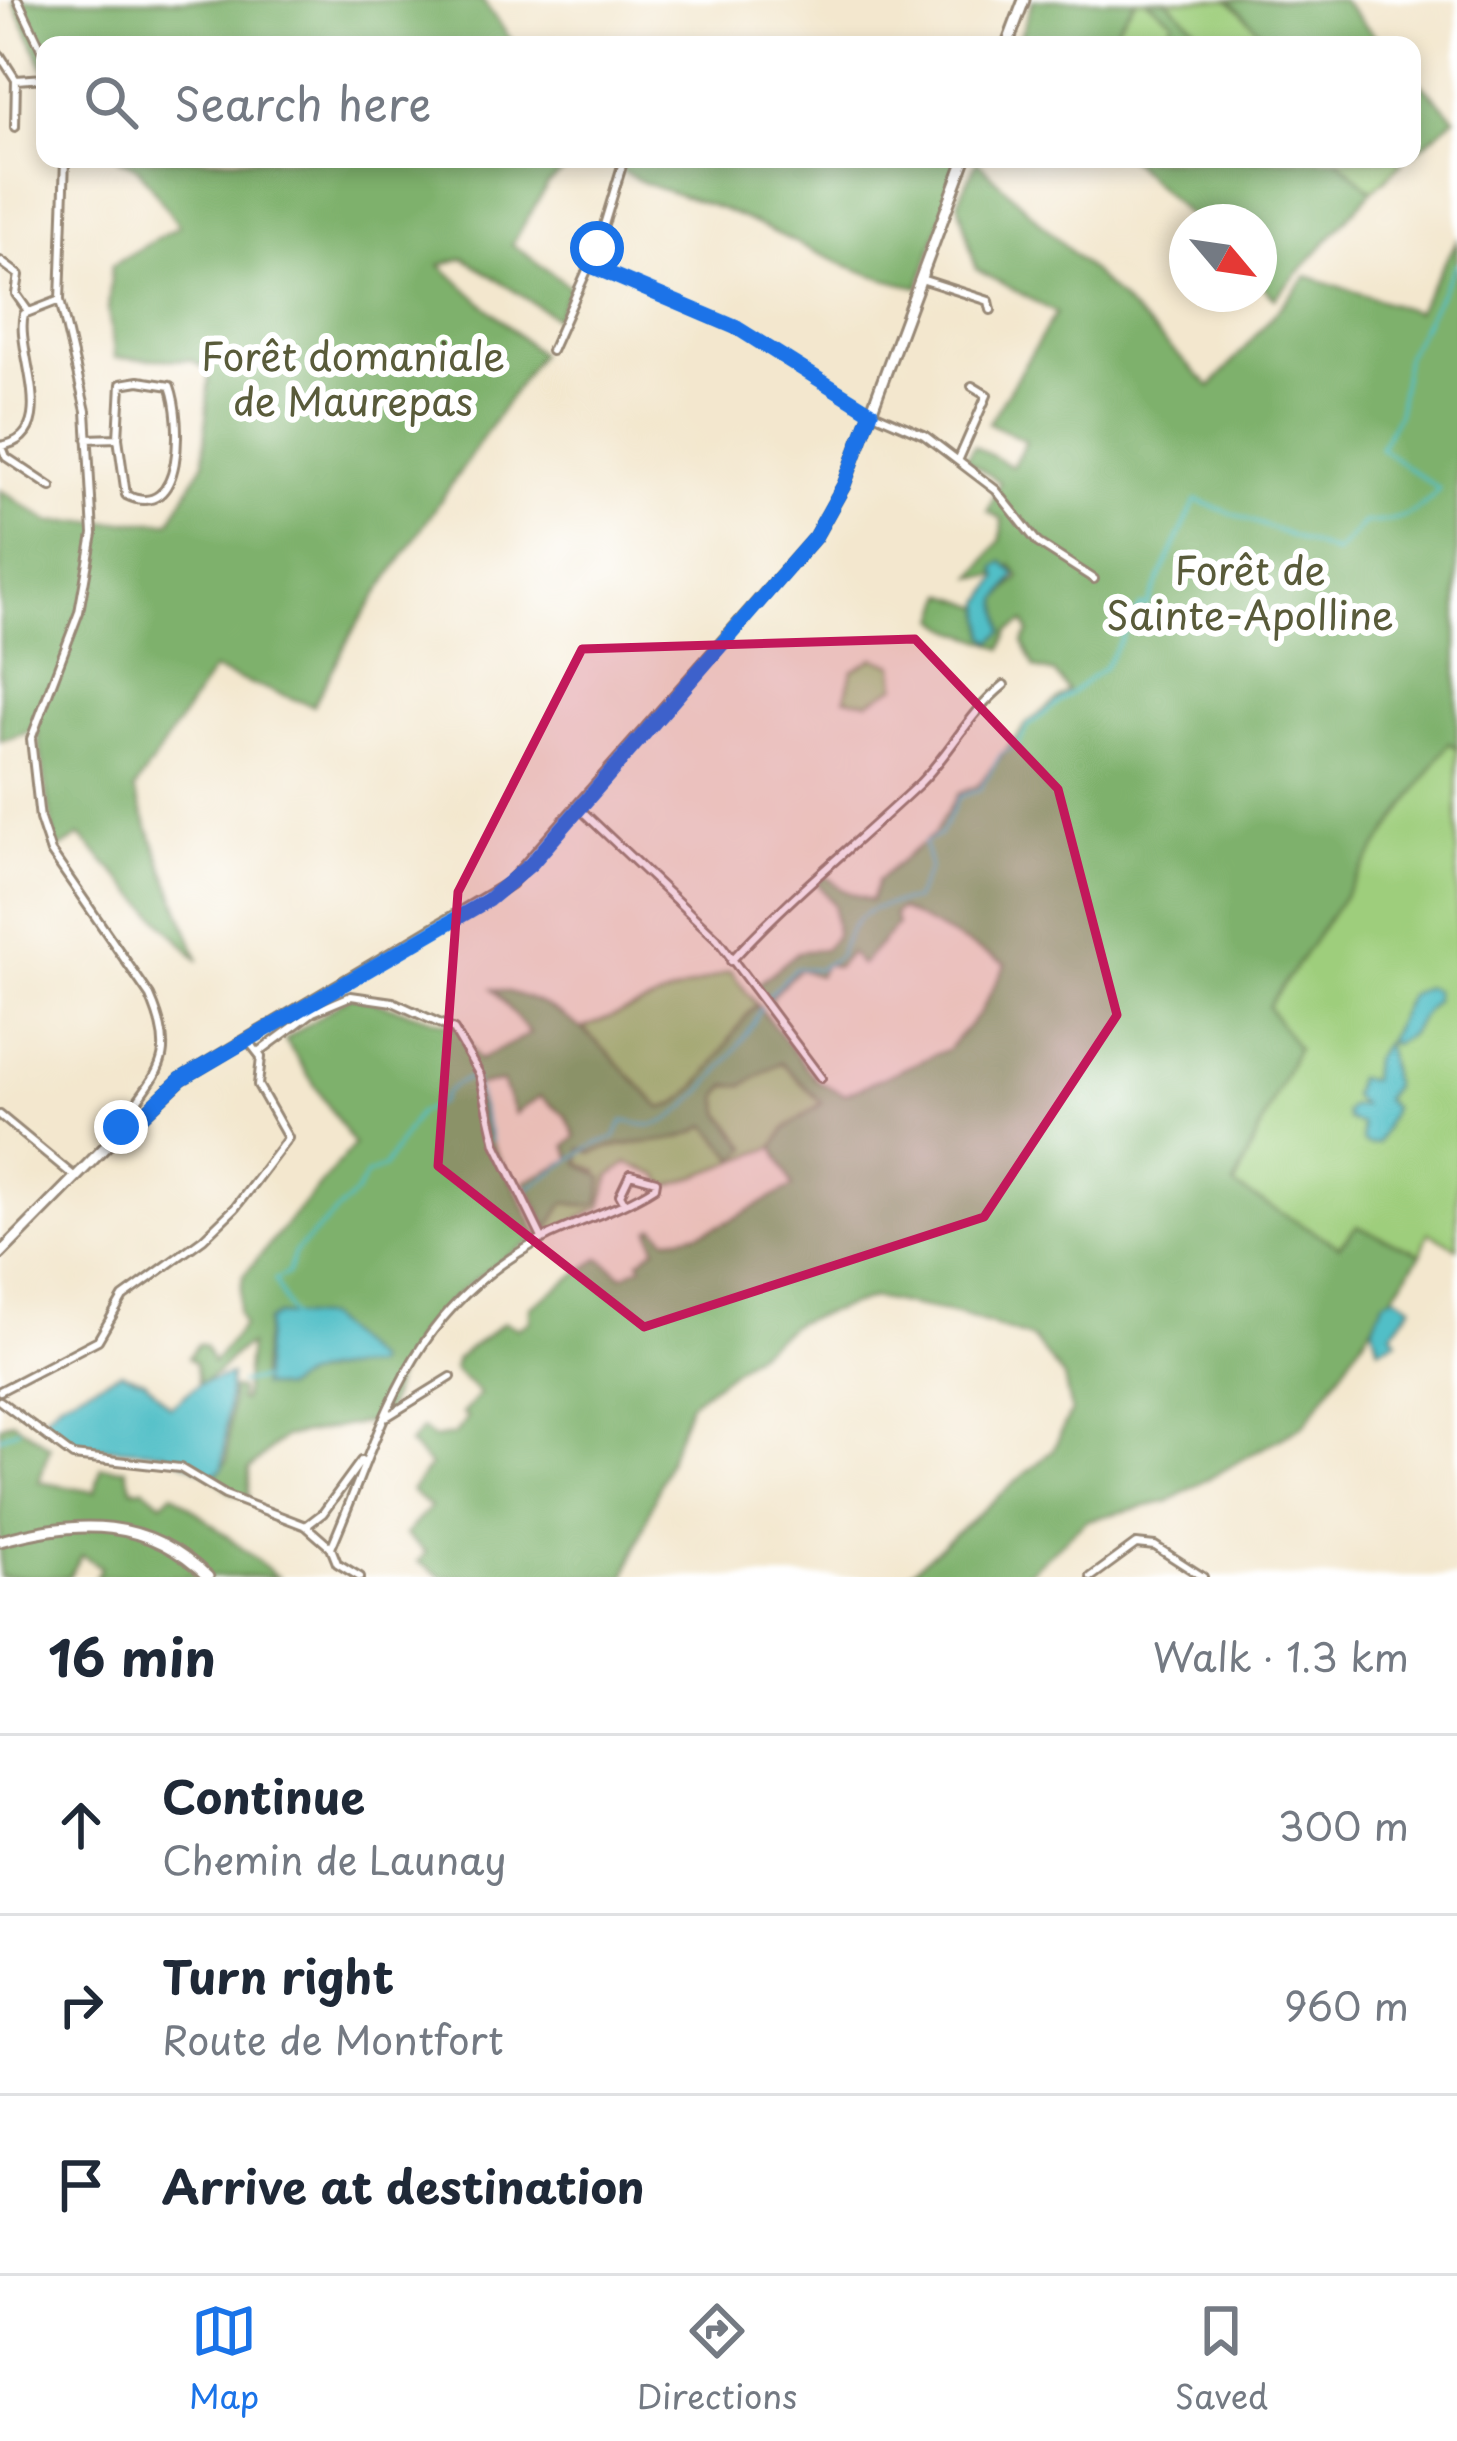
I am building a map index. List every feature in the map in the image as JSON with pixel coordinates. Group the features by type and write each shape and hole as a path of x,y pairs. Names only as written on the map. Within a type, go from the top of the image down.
{"street":[{"path":"18,0 36,39"},
{"path":"1010,36 1024,0"},
{"path":"0,55 16,80 15,127"},
{"path":"16,80 36,79"},
{"path":"65,168 60,300 87,439 93,534 79,612 32,739 40,819 51,852 151,996 161,1021 162,1064 154,1085 121,1131"},
{"path":"551,351 589,265 621,168"},
{"path":"0,1254 166,1090 246,1038 488,900 531,864 815,537 844,485 962,168"},
{"path":"0,260 19,275 16,294 28,311"},
{"path":"589,265 737,328 871,412 924,435 996,490 1038,543 1094,579"},
{"path":"921,279 989,301 991,310"},
{"path":"51,487 6,457 1,447 22,435 33,410 21,324 28,311 60,300"},
{"path":"121,384 170,386 177,461 159,496 149,500 126,495 118,438 121,384"},
{"path":"958,461 987,394 972,386"},
{"path":"87,439 118,438"},
{"path":"731,961 922,780 977,706 1004,685"},
{"path":"580,808 717,939 820,1078"},
{"path":"260,1052 337,1000 376,998 454,1030 475,1063 496,1144 543,1239"},
{"path":"0,1391 98,1340 123,1298 203,1239 235,1208 288,1138 258,1085 260,1052 246,1038"},
{"path":"0,1115 77,1180"},
{"path":"306,1526 323,1514 364,1456 421,1342 476,1285 543,1239 601,1217 652,1189 656,1181 630,1174 620,1195 624,1202"},
{"path":"388,1415 451,1377"},
{"path":"0,1402 73,1456 180,1468 255,1508 306,1526 331,1548 337,1563 360,1577"},
{"path":"331,1548 364,1456"},
{"path":"0,1541 66,1525 142,1532 167,1543 208,1577"},
{"path":"1090,1577 1136,1544 1155,1546 1203,1577"}],"highlighted area":[{"path":"915,639 1058,789 1117,1015 984,1217 644,1327 438,1166 458,892 582,649"}],"green space":[{"path":"13,0 482,0 508,36 36,36 36,51"},
{"path":"1033,0 1136,0 1110,36 1020,36"},
{"path":"1136,0 1146,0 1174,20 1168,36 1110,36"},
{"path":"1146,0 1166,0 1205,36 1167,36 1173,20"},
{"path":"1166,0 1229,0 1265,36 1205,36"},
{"path":"1229,0 1341,0 1375,36 1265,36"},
{"path":"1421,83 1455,118 1421,147"},
{"name":"Forêt domaniale de Maurepas","path":"138,168 567,168 548,184 512,244 570,287 556,318 464,258 440,265 539,354 354,629 313,706 213,670 134,790 199,961 80,836 56,851 37,730 0,741 0,490 50,522 170,522 204,462 209,372 192,360 115,358 108,310 112,265 179,226"},
{"path":"958,168 919,287 846,265 619,169"},
{"name":"Forêt de Sainte-Apolline","path":"974,168 984,168 1211,387 1307,276 1416,312 1457,241 1457,748 1449,743 1268,1007 1297,1048 1234,1186 1339,1246 1357,1226 1421,1254 1305,1424 1169,1501 1087,1520 1023,1577 905,1577 1053,1450 1071,1411 1064,1378 1033,1339 962,1315 873,1298 796,1322 690,1403 625,1577 443,1577 418,1562 426,1552 405,1535 430,1507 411,1491 430,1466 409,1444 422,1429 433,1438 454,1435 468,1418 462,1414 480,1394 453,1369 456,1359 504,1322 517,1328 530,1321 530,1307 600,1258 623,1276 642,1266 639,1261 656,1248 650,1230 655,1227 666,1238 700,1233 793,1187 774,1147 785,1129 822,1103 781,1062 744,1085 727,1085 719,1095 721,1113 748,1148 736,1159 707,1125 680,1138 593,1153 581,1149 579,1163 603,1178 599,1202 593,1206 564,1203 548,1229 525,1182 572,1159 566,1146 576,1137 566,1116 540,1096 515,1114 502,1082 473,1086 485,1130 540,1237 497,1263 440,1311 398,1373 384,1419 284,1437 249,1469 249,1498 232,1493 207,1472 215,1475 227,1461 232,1388 239,1389 243,1401 249,1345 199,1384 195,1363 188,1358 198,1344 205,1346 213,1363 243,1325 238,1312 243,1276 354,1145 285,1040 352,995 458,1027 479,1060 530,1034 493,989 520,995 586,1033 661,1108 690,1093 757,1005 817,1081 845,1094 948,1049 980,1013 1006,964 900,909 894,914 897,925 861,965 850,953 837,967 826,964 818,976 799,969 771,997 771,1006 756,986 798,952 824,949 836,936 834,905 817,882 826,876 843,890 871,901 878,880 934,834 958,794 977,786 1027,724 1068,691 1055,673 1035,668 1023,642 1029,633 1025,622 1009,631 1002,649 938,619 946,594 980,606 993,605 1020,577 1011,565 994,576 974,577 1001,539 1002,520 988,511 1000,482 965,459 974,446 1012,467 1026,441 989,423 1056,313 976,269 958,202","holes":["325,1317 375,1362 259,1380 267,1321"]},
{"path":"1138,168 1347,168 1372,191 1277,296 1277,204 1176,204"},
{"path":"1347,168 1397,168 1372,191"},
{"path":"874,658 894,665 896,686 868,702 845,698 852,671"},
{"path":"1449,742 1457,748 1457,1248 1429,1232 1421,1254 1357,1226 1339,1246 1234,1187 1297,1049 1268,1007"},
{"path":"730,971 757,1005 702,1080 676,1103 661,1108 583,1028"},
{"path":"781,1062 822,1103 786,1129 774,1147 668,1187 658,1175 628,1163 610,1176 601,1207 556,1231 548,1229 564,1202 585,1206 598,1171 579,1162 581,1149 593,1153 666,1140 707,1124 736,1159 748,1148 721,1113 719,1094"},
{"path":"12,1421 50,1447 39,1482 95,1492 101,1467 126,1469 132,1489 144,1488 162,1503 173,1493 278,1577 95,1577 101,1567 82,1555 69,1577 0,1577 0,1426"}],"water":[{"path":"1003,562 1016,575 999,600 1004,631 992,642 986,636 983,602 998,578 995,568"},
{"path":"1426,987 1435,991 1435,1001 1407,1036 1393,1044 1388,1040 1409,995"},
{"path":"1386,1042 1393,1087 1384,1099 1393,1108 1378,1143 1368,1145 1362,1141 1361,1124 1348,1120 1345,1113 1350,1106 1362,1105 1352,1096 1357,1078 1371,1080 1373,1060"},
{"path":"1395,1295 1412,1305 1392,1332 1397,1340 1379,1348 1373,1327 1384,1301"},
{"path":"277,1315 325,1317 375,1362 374,1367 315,1373 283,1389 261,1386 267,1321"},
{"path":"121,1372 145,1380 170,1407 199,1384 230,1375 223,1468 214,1475 162,1452 79,1446 40,1421 60,1401"}],"waterway":[{"path":"767,997 795,968 818,969 839,956 851,929 865,914 914,900 930,868 924,843 940,835 959,797 979,790 1001,754 1018,744 1029,725 1104,668 1141,605 1147,606 1196,500 1336,553 1364,523 1406,515 1431,498 1439,489 1380,448 1398,414 1406,357 1457,263"},
{"path":"528,1188 583,1152 615,1138 623,1121 652,1125 681,1111 729,1058 761,1008"},
{"path":"293,1319 275,1280 288,1273 295,1252 356,1193 367,1175 384,1167 418,1113 440,1103 453,1086 473,1078 492,1141"},
{"path":"240,1383 261,1379"},
{"path":"0,1437 19,1429"}],"route":[{"path":"121,1127 125,1132 166,1090 246,1038 510,884 831,514 871,412 737,328 589,265 597,248"}]}
